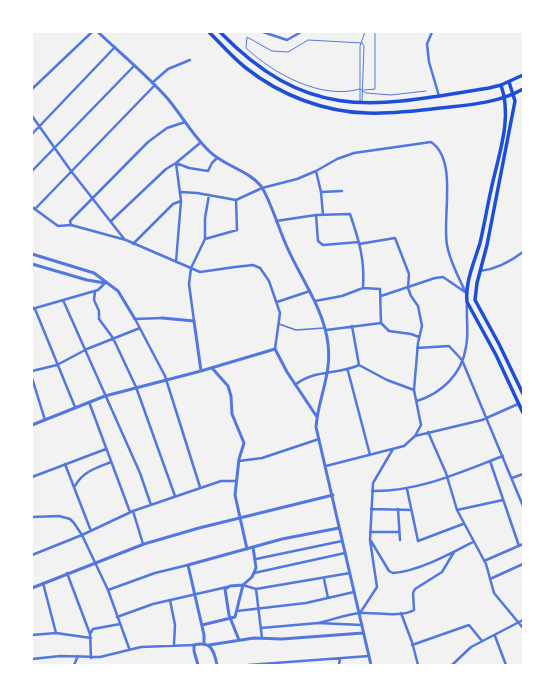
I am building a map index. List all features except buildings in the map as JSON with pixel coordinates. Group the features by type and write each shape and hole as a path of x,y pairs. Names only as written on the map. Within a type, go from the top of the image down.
{"main road":[{"path":"209,32 245,67 258,77 289,94 314,104 366,114 398,112 492,101 514,94 523,89"},
{"path":"220,32 251,62 277,80 316,96 361,104 404,102 501,86 523,75"},
{"path":"509,82 515,101 487,245 480,271 476,300 523,394"},
{"path":"501,86 505,96 505,126 480,243 470,273 466,293 467,302 496,355 523,413"}],"street":[{"path":"32,89 92,32"},
{"path":"98,32 168,98 200,143 217,158 255,179 262,188 287,248 315,301 325,329 329,356 328,372 317,417 319,439 371,665"},
{"path":"263,32 287,40 301,32"},
{"path":"432,32 427,44 429,62 440,96"},
{"path":"32,134 115,47"},
{"path":"35,209 109,134 168,69 190,60"},
{"path":"32,171 134,66"},
{"path":"32,116 40,125 71,171 126,240"},
{"path":"71,225 70,221 148,142 167,128 185,122"},
{"path":"181,192 236,200 262,188 298,179 337,159 354,153 431,142 438,147 444,158 446,175 447,246 450,258 466,293"},
{"path":"111,221 166,169 176,163 200,143"},
{"path":"176,163 189,168 208,171 212,162 217,158"},
{"path":"176,163 181,192 176,262"},
{"path":"316,171 321,192 323,215"},
{"path":"321,192 342,191"},
{"path":"201,371 189,284 191,268 205,239 205,218 209,195"},
{"path":"205,239 237,230 236,200"},
{"path":"133,244 173,204 181,201"},
{"path":"32,207 58,226 71,225 126,240 200,272 235,266 253,266 260,268 269,281 280,314 275,349 295,385 317,417"},
{"path":"276,221 316,215 350,214 359,243 364,268 363,288"},
{"path":"316,215 318,241 323,245 359,243 396,238 409,274 408,288 411,296 418,306 422,326 417,348 414,390 421,425 415,436 404,446 326,466"},
{"path":"480,271 492,270 512,260 523,252"},
{"path":"32,254 94,273 105,283 118,291 140,328 166,380 200,487"},
{"path":"32,264 87,280 105,283"},
{"path":"381,296 435,278 443,277 466,293"},
{"path":"75,407 33,309 94,291 105,283"},
{"path":"315,301 342,296 363,288 380,289 381,322 389,331 411,334 419,337"},
{"path":"94,291 94,300 99,311 99,319 113,338 136,387 175,496"},
{"path":"277,302 310,291"},
{"path":"64,300 87,349 105,396 140,473 151,505"},
{"path":"417,401 436,393 450,381 462,360 466,347 467,302"},
{"path":"135,319 162,318 194,320"},
{"path":"279,324 296,330 325,329 381,322"},
{"path":"352,326 359,365"},
{"path":"32,371 57,366 87,349 140,328"},
{"path":"417,348 449,346 462,360 523,506"},
{"path":"32,425 105,396 212,368 275,349"},
{"path":"295,385 304,378 328,372 348,371 359,365"},
{"path":"359,365 388,380 414,390"},
{"path":"212,368 228,386 231,396 232,414 244,443 239,461 235,495 247,549"},
{"path":"348,371 370,454"},
{"path":"32,378 45,420"},
{"path":"89,402 143,544"},
{"path":"415,436 470,424 518,404"},
{"path":"428,432 447,477 456,510 484,561 494,593 523,628"},
{"path":"239,461 262,458 319,439"},
{"path":"32,477 106,449"},
{"path":"360,613 377,587 370,540 373,483 393,449"},
{"path":"372,491 407,489 447,477 503,456"},
{"path":"490,461 519,546"},
{"path":"75,486 80,476 111,462"},
{"path":"65,464 75,486 91,531"},
{"path":"512,478 523,474"},
{"path":"32,554 82,535 131,511 200,487 222,481 236,482"},
{"path":"407,489 418,541 463,524"},
{"path":"519,495 523,493"},
{"path":"32,588 143,544 333,495"},
{"path":"456,510 503,500"},
{"path":"371,509 411,510"},
{"path":"398,509 400,540"},
{"path":"32,517 49,516 70,519 82,535 108,590 129,648"},
{"path":"108,590 155,573 282,539 339,528"},
{"path":"370,532 399,532"},
{"path":"370,540 389,571 393,573 422,565 454,552 473,542"},
{"path":"256,559 342,542"},
{"path":"484,561 523,544"},
{"path":"202,625 235,617 243,585 252,577 256,568 256,559 253,548"},
{"path":"318,624 360,613 401,613 414,610 413,593 415,589 442,572 454,552"},
{"path":"254,572 345,553"},
{"path":"490,579 523,564"},
{"path":"188,565 202,625 204,644"},
{"path":"117,617 195,593 243,585 256,589 324,579 350,573"},
{"path":"67,574 90,634 91,658"},
{"path":"324,579 328,598"},
{"path":"43,583 56,633"},
{"path":"227,587 225,590 227,605 239,640"},
{"path":"256,589 262,638"},
{"path":"237,610 258,609 328,598 354,592"},
{"path":"170,600 175,625 174,644"},
{"path":"401,613 418,665"},
{"path":"452,665 471,647 495,636 523,620"},
{"path":"90,634 93,629 120,624"},
{"path":"261,628 318,624 362,625"},
{"path":"412,645 469,625 482,641"},
{"path":"32,635 56,633 91,638"},
{"path":"32,659 78,656 91,658 100,657 129,648 174,644 209,645 262,638 363,633"},
{"path":"495,636 505,665"},
{"path":"194,645 198,665"},
{"path":"209,645 214,654 217,665"},
{"path":"74,665 78,656"},
{"path":"248,665 368,656"},
{"path":"339,665 340,659"}],"lane":[{"path":"361,104 360,46 365,32"},
{"path":"363,90 375,90 375,32"},
{"path":"362,43 308,40 288,52 272,51 247,37 246,48 280,74 316,88 348,92 360,89 366,93 391,95 426,91"},
{"path":"361,104 363,90 364,46 362,43"}]}
